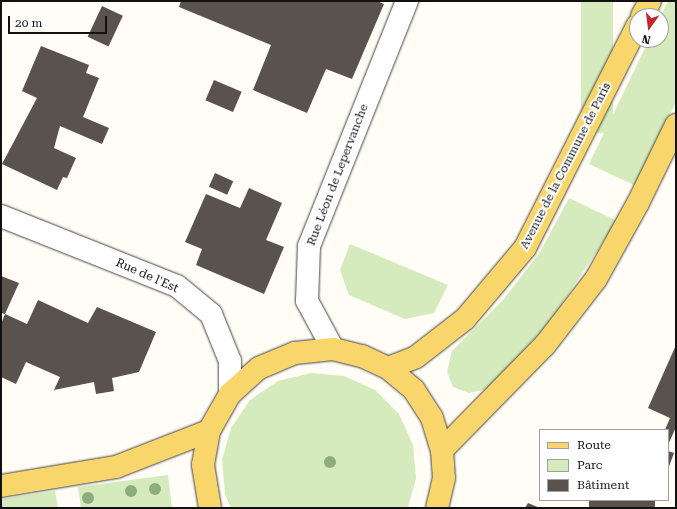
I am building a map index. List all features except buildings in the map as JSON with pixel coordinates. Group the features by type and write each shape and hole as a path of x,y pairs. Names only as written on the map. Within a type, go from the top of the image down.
{"main road":[{"name":"Avenue de la Commune de Paris","path":"388,368 416,357 465,319 525,248 629,42"},
{"path":"442,450 545,345 596,279 638,204 676,124"},
{"path":"210,508 203,465 209,431 230,394 259,368 294,353 333,350 362,356 388,368 414,390 432,418 442,450 444,478 439,507"},
{"path":"1,486 116,467 209,431"}],"street":[{"name":"Rue Léon de Lepervanche","path":"333,350 307,301 309,246 407,1"},
{"name":"Rue de l'Est","path":"1,216 177,286 211,314 230,361 230,394"}],"green space":[{"path":"581,1 613,1 613,133 581,133"},
{"path":"668,1 676,1 676,102 636,186 589,164 645,48 669,48 669,8 665,8"},
{"path":"569,198 617,221 549,323 488,389 469,393 453,387 447,372 452,351 503,300 540,252"},
{"path":"350,244 448,285 434,313 405,319 349,295 340,270"},
{"path":"311,373 344,376 375,390 399,414 413,445 416,478 408,508 231,508 225,494 222,460 231,428 250,400 278,381"},
{"path":"168,475 172,508 81,508 78,487"},
{"path":"55,491 58,508 1,508 1,499"}]}
